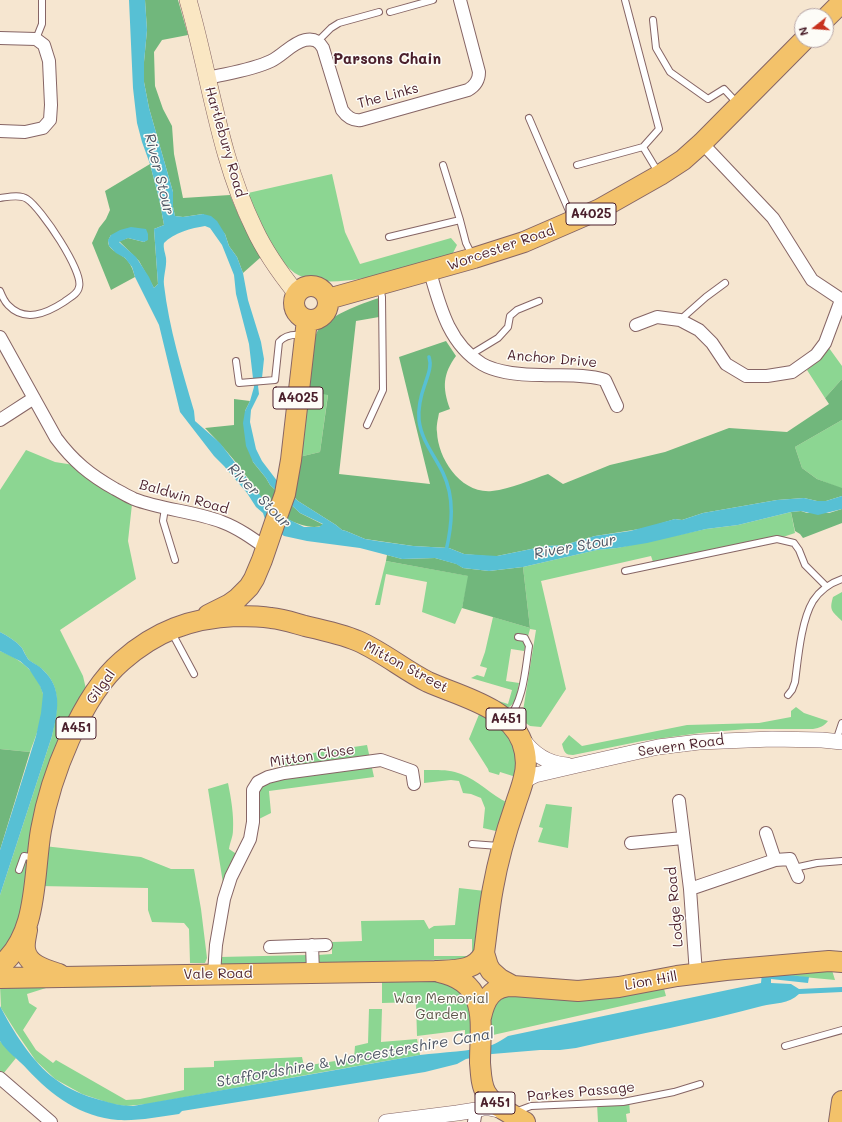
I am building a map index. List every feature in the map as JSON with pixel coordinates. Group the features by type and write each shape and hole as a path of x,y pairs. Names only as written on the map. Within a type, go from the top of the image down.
{"main road":[{"name":"Hartlebury Road","path":"188,0 230,167 243,204 266,251 297,294"},
{"path":"834,10 842,2"},
{"name":"Worcester Road","path":"328,299 430,272 524,242 600,210 660,176 683,160 702,143 796,48"},
{"path":"312,286 320,289 328,299 327,308 323,315 306,328 303,318 296,312 294,303 297,294 303,288 312,286"},
{"name":"A4025","path":"283,620 266,612 259,604 257,586 266,548 289,476 306,328"},
{"path":"177,627 224,608 237,599 248,587 266,548"},
{"name":"Gilgal","path":"0,966 14,952 28,921 36,859 44,814 54,778 73,733 99,686 119,664 145,643 177,627 210,618 263,617 283,620"},
{"name":"Mitton Street","path":"283,620 333,632 358,641 421,678 489,708 513,727"},
{"name":"A451","path":"484,953 493,889 514,806 525,773 525,755 513,727"},
{"path":"28,921 25,949 28,958 45,969 69,976"},
{"path":"435,971 456,970 470,966 481,960 484,953"},
{"name":"Lion Hill","path":"484,953 488,966 492,971 500,979 513,986 562,990 592,990 696,974 748,968 839,961"},
{"path":"435,971 457,977 464,982 476,998 481,1017"},
{"name":"Vale Road","path":"0,978 435,971"},
{"path":"480,1068 481,1017 484,1004 499,988 513,986"},
{"name":"A451","path":"480,1068 483,1086 488,1097 515,1119"},
{"path":"839,1122 842,1101"}],"street":[{"name":"The Links","path":"318,41 323,48 342,110 346,116 352,120 361,120 423,103 468,90 474,86 479,76 460,0"},
{"path":"0,38 36,39 44,45 49,61 51,104 50,120 43,128 25,132 0,131"},
{"path":"208,78 266,63 276,59 294,45 306,40 311,39 318,41"},
{"path":"636,325 657,317 680,320 699,330 712,343 726,364 746,376 766,376 792,372 816,355 825,344 841,300 812,280 773,218 702,143"},
{"name":"Anchor Drive","path":"430,272 438,300 448,326 455,338 470,355 483,365 512,374 591,376 605,380 617,406"},
{"name":"Baldwin Road","path":"0,337 56,438 80,466 97,479 133,499 221,521 240,530 266,548"},
{"path":"0,420 34,398"},
{"name":"Mitton Street","path":"513,727 538,755 550,762 564,765 578,765"},
{"name":"Severn Road","path":"523,781 535,775 640,751 699,742 772,739 839,741"},
{"name":"Mitton Close","path":"214,974 216,945 224,899 231,877 250,839 253,822 253,790 258,782 268,777 284,773 381,760 412,771 414,784"},
{"name":"Lodge Road","path":"679,801 690,889 696,974"},
{"path":"766,833 775,860"},
{"path":"631,843 683,838"},
{"path":"690,889 775,860 790,859 796,872"},
{"path":"270,947 326,945"},
{"path":"312,946 313,973"},
{"path":"475,1116 478,1103 480,1068"},
{"path":"0,1078 51,1122"},
{"path":"386,1122 475,1116 483,1108 489,1108 515,1119"}],"lane":[{"path":"36,39 42,24 42,0"},
{"path":"390,12 433,0"},
{"path":"577,165 643,147 659,129 625,0"},
{"path":"318,41 331,28 339,23 379,12"},
{"path":"653,20 656,48 670,72 708,99 724,89 739,106"},
{"path":"529,118 573,222"},
{"path":"643,147 660,176"},
{"path":"443,165 466,243 474,258"},
{"path":"0,198 27,198 39,211 72,262 79,282 79,288 76,293 69,298 45,312 36,315 28,315 13,309 7,304 0,291"},
{"path":"388,237 460,220"},
{"path":"680,320 706,297 725,283"},
{"path":"367,425 384,390 382,297 379,286"},
{"path":"470,355 498,338 508,327 510,316 517,310 539,301"},
{"path":"236,361 239,383 275,380 279,342 283,338 296,335 306,328"},
{"path":"165,508 163,521 175,560"},
{"path":"625,571 777,539 794,543 799,550 805,565 826,586"},
{"path":"788,695 792,690 808,614 813,601 826,586 842,579"},
{"path":"177,627 194,674"},
{"path":"513,727 529,646 525,638 518,637"},
{"path":"839,741 842,723"},
{"path":"472,844 503,846"},
{"path":"19,870 24,856 36,859"},
{"path":"796,872 816,863 842,861"},
{"path":"786,1046 842,1030"},
{"name":"Parkes Passage","path":"515,1119 531,1106 623,1102 674,1092 700,1084"}],"green space":[{"path":"145,0 178,0 188,35 162,40 154,52 155,86 163,109 172,126 174,154 183,198 230,195 241,221 261,257 243,273 237,257 229,246 225,234 203,214 183,217 175,216 173,207 173,192 149,108 144,82 147,30"},
{"path":"150,164 164,225 154,229 158,284 154,288 139,261 119,241 128,238 144,242 148,239 111,235 108,244 112,249 128,261 132,267 135,277 111,290 92,243 110,210 105,191"},
{"path":"332,174 345,232 360,264 451,238 457,245 452,255 393,272 346,281 324,281 306,278 291,270 283,262 271,244 248,193"},
{"path":"379,298 379,317 356,321 339,474 430,484 399,357 446,341 456,356 446,375 445,387 450,409 439,413 437,427 438,442 453,473 470,487 481,490 499,490 548,474 563,484 610,465 665,452 729,428 787,432 829,404 825,398 842,379 842,420 795,447 802,468 817,479 842,488 842,496 826,501 817,501 804,498 777,500 703,513 682,520 675,519 646,528 595,536 564,545 546,546 497,556 464,554 449,548 413,546 365,539 342,530 298,501 292,495 299,457 320,452 328,395 308,391 312,352 315,337 321,326 345,311"},
{"path":"829,348 842,366 842,379 825,398 807,370 819,360"},
{"path":"308,391 328,394 320,452 299,457"},
{"path":"234,399 250,401 245,411 253,462 270,485 300,513 324,525 309,527 301,525 276,512 262,499 232,458 205,428 234,425"},
{"path":"842,420 842,488 840,488 817,479 802,468 795,447"},
{"path":"26,450 55,462 80,466 132,504 128,541 136,579 60,630 83,676 86,689 23,915 0,960 0,895 52,736 57,709 56,692 49,677 30,661 17,643 0,632 0,490"},
{"path":"842,509 842,523 803,538 795,531 791,512 801,511 807,513 829,513"},
{"path":"791,512 795,533 777,539 654,565 651,556 541,581 566,689 541,727 530,726 523,721 522,717 536,630 530,629 524,651 511,649 506,681 519,683 516,698 513,704 507,708 467,691 508,704 512,690 471,678 477,675 484,677 487,668 480,666 485,652 493,617 530,628 523,567 597,550 617,548 706,529 738,525"},
{"path":"387,555 402,559 435,558 457,564 463,568 489,571 523,567 530,628 462,608 468,576 386,561"},
{"path":"386,561 469,576 462,608 455,624 422,612 427,582 386,574 380,605 375,605"},
{"path":"842,592 842,621 834,613 831,605 833,597"},
{"path":"0,651 21,662 27,667 37,679 43,694 44,701 42,716 30,752 0,749"},
{"path":"796,707 804,713 828,721 822,726 813,729 747,729 700,733 642,741 573,755 565,752 562,744 569,735 582,746 687,725 759,723 791,717 791,711"},
{"path":"480,712 491,716 516,744 516,777 500,772 499,775 489,772 469,739"},
{"path":"367,745 374,777 269,791 271,813 253,822 253,790 283,773 279,758"},
{"path":"0,749 30,752 0,850"},
{"path":"424,770 457,772 473,780 508,803 500,832 483,828 485,808 481,798 463,793 459,781 451,780 424,783"},
{"path":"228,783 233,824 233,835 229,849 241,857 223,883 208,789"},
{"path":"546,804 572,807 568,848 538,842 543,828 539,827"},
{"path":"44,846 141,857 171,869 194,869 207,958 205,963 190,963 189,929 184,923 152,922 148,910 148,888 39,886"},
{"path":"459,888 485,891 479,939 472,956 472,939 434,939 434,956 467,956 467,959 318,963 318,955 332,954 332,942 362,941 361,921 424,920 429,929 434,926 455,925"},
{"path":"307,955 307,963 221,965 220,957"},
{"path":"831,967 835,980 771,974"},
{"name":"War Memorial Garden","path":"435,980 452,984 465,999 470,1010 470,1034 465,1035 465,1030 417,1036 416,1002 382,1003 382,982"},
{"path":"0,985 151,985 151,987 46,988 27,994 29,1003 37,1008 23,1030 36,1050 53,1063 56,1060 126,1100 140,1099 184,1090 184,1068 214,1067 214,1061 302,1057 304,1066 354,1058 355,1046 368,1043 369,1009 382,1009 381,1042 417,1039 420,1055 148,1104 126,1106 112,1104 82,1094 55,1079 36,1061 1,1008"},
{"path":"663,985 666,996 493,1035 488,1039 491,1011 503,998 503,996"},
{"path":"0,1041 16,1058 3,1074 0,1071"},
{"path":"629,1101 630,1113 626,1114 627,1122 598,1122 597,1104"}],"water":[{"name":"River Stour","path":"129,0 145,0 147,30 144,82 149,108 173,192 173,207 175,216 183,217 203,214 211,216 217,221 225,234 229,246 237,257 243,273 248,300 261,342 264,359 262,378 258,386 259,394 251,410 250,422 256,449 262,461 281,486 298,501 342,530 365,539 413,546 449,548 464,554 497,556 546,546 564,545 595,536 630,531 675,519 682,520 703,513 777,500 804,498 817,501 826,501 842,496 842,509 818,515 801,511 791,512 738,525 706,529 647,543 597,550 523,567 489,571 463,568 456,564 435,558 402,559 360,548 307,541 284,536 266,522 263,513 256,507 247,493 214,456 180,412 159,325 135,277 132,267 125,258 116,253 109,246 108,240 111,235 120,230 131,227 146,229 148,240 144,242 128,238 119,242 136,257 154,288 158,284 154,229 164,225 150,164 137,123 133,88","holes":["205,226 210,228 222,245 234,275 236,294 249,344 254,387 245,411 243,423 246,446 253,462 270,485 300,513 323,524 319,527 304,527 288,519 266,503 220,443 195,421 194,411 176,349 166,301 164,282 166,258 164,243 172,236 194,228"]},
{"path":"0,632 17,643 22,648 28,659 41,668 49,677 56,692 57,709 52,736 0,895 0,850 36,736 43,694 40,686 29,669 20,661 0,651"},
{"path":"762,973 809,977 808,983 771,979 771,983 791,984 799,989 842,987 842,992 799,994 791,1000 781,1003 576,1048 492,1054 466,1059 457,1064 425,1072 182,1111 179,1114 141,1119 118,1120 104,1118 92,1115 68,1104 37,1079 0,1041 0,1006 31,1055 60,1083 71,1089 100,1100 133,1106 420,1055 484,1047 494,1044 508,1036 761,983"}],"waterway":[{"path":"429,357 430,367 421,397 419,420 422,434 447,482 451,502 451,521 446,551"}],"district":[{"name":"Parsons Chain","path":"387,59"}],"water label":[{"name":"Staffordshire & Worcestershire Canal","path":"355,1058"}]}
